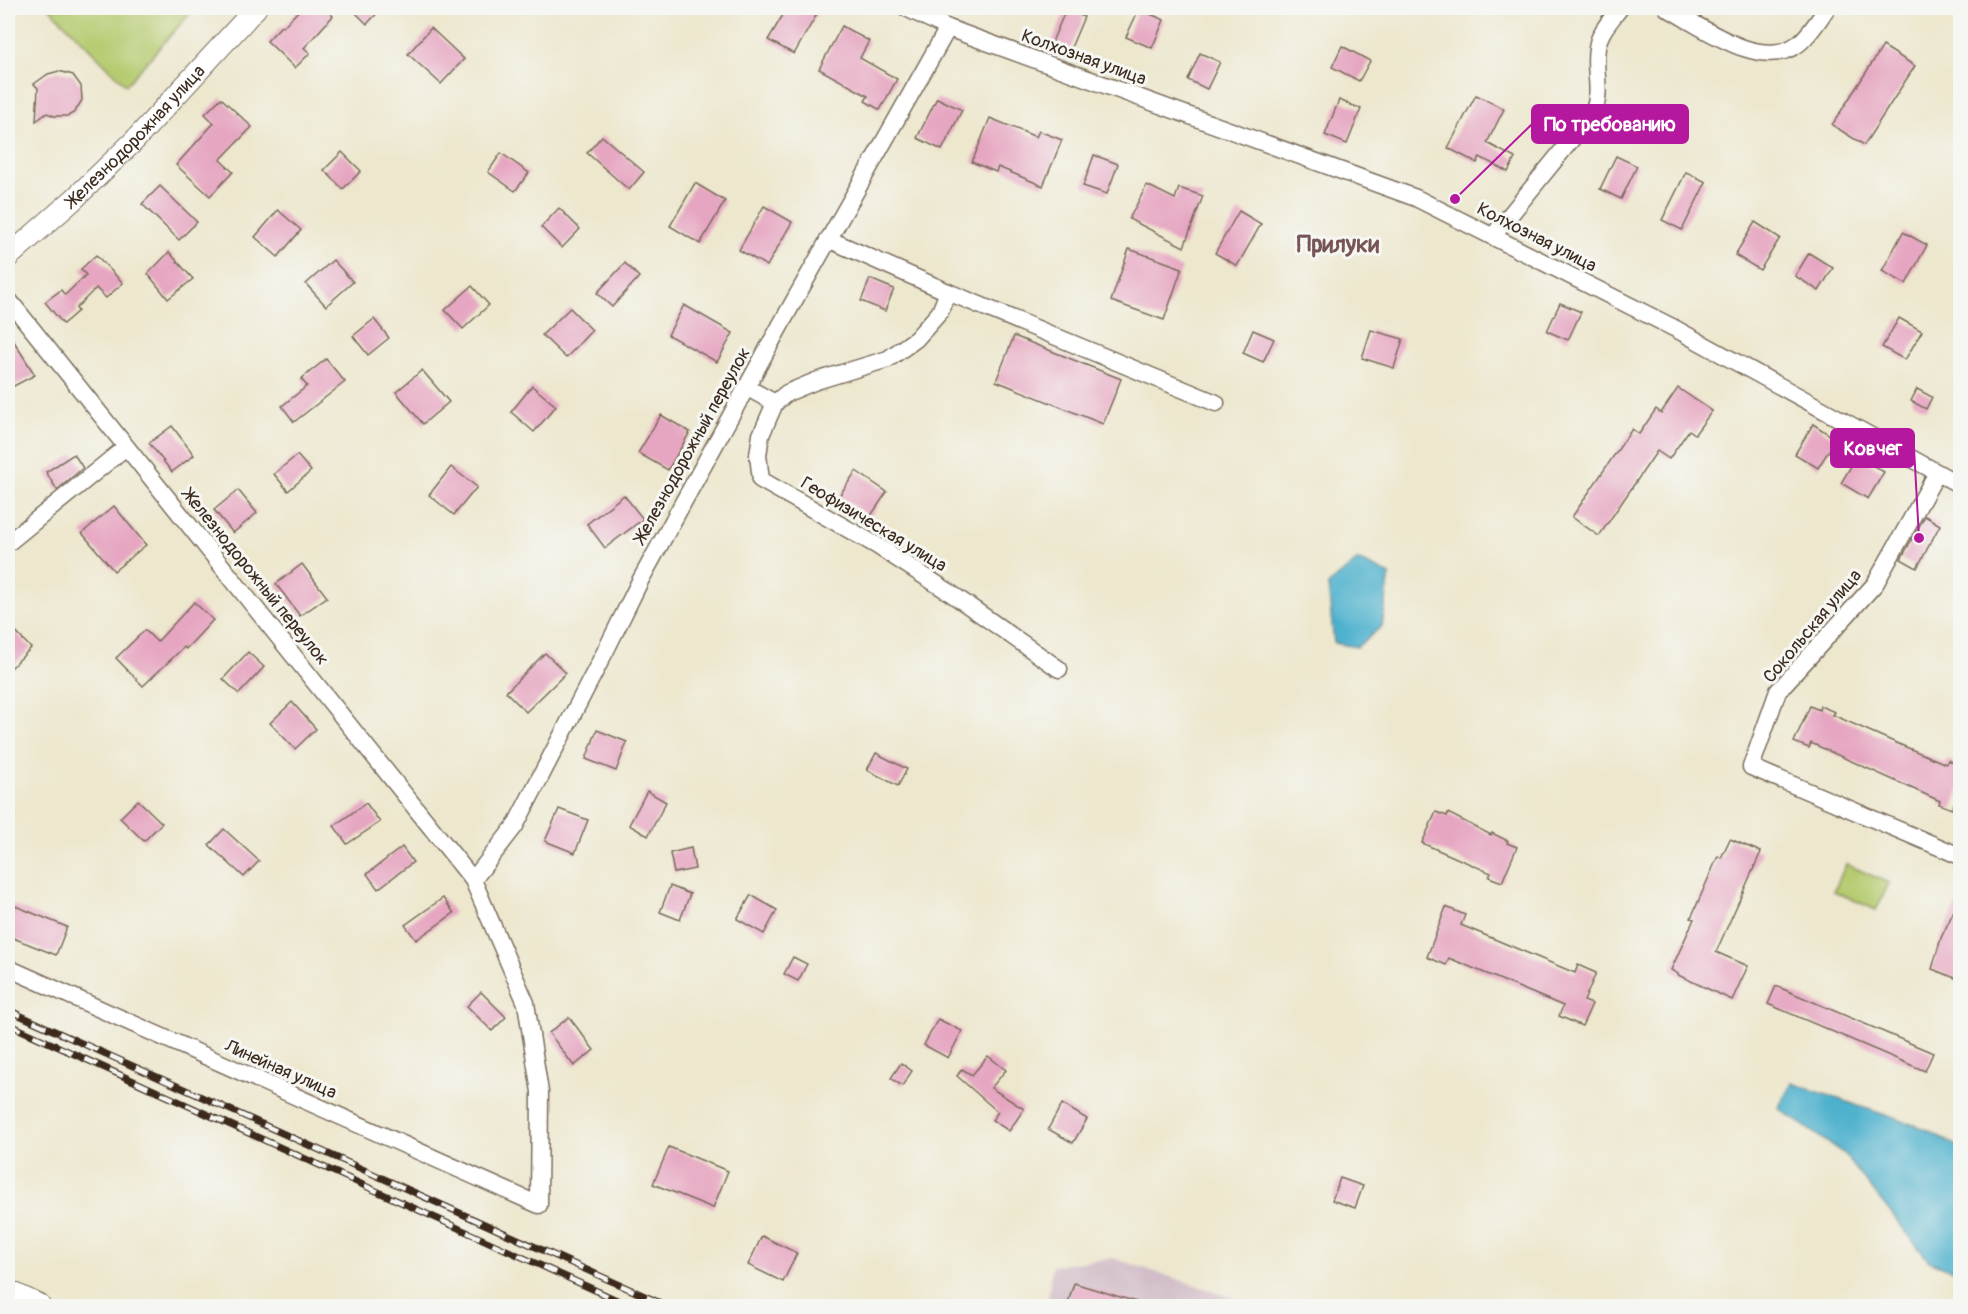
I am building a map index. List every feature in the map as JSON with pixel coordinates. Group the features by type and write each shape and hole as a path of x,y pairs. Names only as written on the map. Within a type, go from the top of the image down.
{"main road":[{"path":"8,1292 38,1306"}],"street":[{"name":"Железнодорожная улица","path":"8,257 73,200 134,141 256,8"},
{"name":"Колхозная улица","path":"906,8 948,28 1416,198 1674,328 1960,485"},
{"path":"1493,236 1593,113 1599,93 1597,46 1602,33 1620,8"},
{"path":"1667,8 1744,49 1764,53 1781,52 1798,44 1827,8"},
{"name":"Железнодорожный переулок","path":"473,880 515,826 640,581 828,239 948,28"},
{"path":"828,239 948,292 1216,404"},
{"path":"746,387 775,403 787,393 816,381 888,359 916,339 940,312 948,292"},
{"name":"Железнодорожный переулок","path":"8,299 473,880 526,1003 540,1092 539,1205"},
{"name":"Геофизическая улица","path":"775,403 761,435 758,455 761,480 876,545 949,592 1059,669"},
{"path":"8,543 126,447"},
{"name":"Сокольская улица","path":"1937,472 1875,584 1778,691 1751,767 1960,856"},
{"name":"Линейная улица","path":"8,968 539,1205"}],"shaded area":[{"path":"1113,1258 1259,1306 1047,1306 1052,1266"}],"green space":[{"path":"49,8 195,8 126,85"},
{"path":"1846,864 1889,883 1876,910 1834,891"}],"water":[{"path":"1358,560 1390,575 1382,626 1357,647 1334,643 1328,585"},
{"path":"1792,1083 1926,1129 1960,1148 1960,1273 1929,1261 1844,1154 1778,1108"}],"building":[{"path":"301,8 324,8 333,16 304,48 310,53 295,68 267,41"},
{"path":"351,8 382,8 367,24"},
{"path":"787,8 810,8 818,12 794,54 768,40"},
{"path":"1066,9 1084,17 1067,57 1049,49"},
{"path":"1139,9 1164,20 1152,48 1126,37"},
{"path":"842,26 869,41 860,58 897,79 880,110 865,101 868,96 819,69"},
{"path":"431,28 464,59 441,84 408,54"},
{"path":"1342,46 1370,61 1359,81 1332,67"},
{"path":"1883,46 1915,66 1864,145 1832,125"},
{"path":"1200,53 1220,62 1207,89 1188,80"},
{"path":"59,71 73,75 81,86 82,100 75,112 68,116 54,116 47,113 36,121 38,88 34,84 48,74"},
{"path":"1476,95 1504,109 1487,143 1515,158 1508,172 1480,157 1477,163 1448,148"},
{"path":"221,98 252,127 220,160 233,172 210,196 176,165 214,123 205,114"},
{"path":"937,98 962,110 942,150 917,138"},
{"path":"1339,100 1361,109 1347,144 1325,135"},
{"path":"990,118 1036,137 1039,131 1062,140 1043,186 998,167 996,172 972,162"},
{"path":"602,136 644,172 629,190 587,153"},
{"path":"342,152 361,171 343,189 324,170"},
{"path":"501,153 529,173 515,191 488,172"},
{"path":"1094,155 1118,164 1107,194 1083,186"},
{"path":"1616,156 1637,166 1621,199 1600,189"},
{"path":"1686,172 1706,182 1682,230 1662,220"},
{"path":"695,183 725,201 700,244 670,226"},
{"path":"1147,185 1175,199 1179,188 1203,196 1184,247 1129,219"},
{"path":"160,186 197,222 179,240 142,204"},
{"path":"764,206 792,222 767,266 739,250"},
{"path":"559,208 580,229 562,248 541,227"},
{"path":"278,210 301,230 278,257 255,237"},
{"path":"1239,211 1261,224 1237,266 1215,253"},
{"path":"1755,222 1780,238 1760,270 1735,255"},
{"path":"1903,232 1927,245 1906,284 1882,271"},
{"path":"1129,249 1182,268 1164,320 1111,301"},
{"path":"169,252 193,279 168,299 148,274"},
{"path":"1809,253 1833,268 1819,291 1795,276"},
{"path":"96,255 123,283 106,298 96,288 76,308 78,311 63,324 45,302 61,290 65,295 86,275 81,269"},
{"path":"333,260 353,282 326,306 306,284"},
{"path":"625,263 639,277 612,307 597,293"},
{"path":"870,279 894,289 885,311 861,301"},
{"path":"472,286 489,305 463,329 445,310"},
{"path":"1560,303 1581,312 1568,340 1547,331"},
{"path":"684,305 733,333 717,362 668,335"},
{"path":"570,308 592,330 566,358 542,335"},
{"path":"1899,318 1922,331 1905,360 1882,347"},
{"path":"374,319 389,338 368,355 353,336"},
{"path":"1253,330 1274,339 1263,362 1243,353"},
{"path":"1371,330 1403,339 1394,368 1362,358"},
{"path":"8,332 35,375 8,389"},
{"path":"1014,336 1121,379 1103,424 996,381"},
{"path":"326,359 345,382 294,422 282,406 307,386 301,379"},
{"path":"422,370 449,402 423,424 396,392"},
{"path":"532,386 556,406 534,432 511,412"},
{"path":"1678,388 1712,411 1695,434 1689,430 1669,459 1657,451 1599,536 1572,517 1632,429 1639,434 1656,409 1661,413"},
{"path":"1917,389 1932,397 1926,409 1911,401"},
{"path":"661,415 690,432 668,470 638,453"},
{"path":"1813,424 1836,439 1818,468 1795,454"},
{"path":"172,426 194,455 172,472 149,443"},
{"path":"74,454 83,468 57,490 46,472"},
{"path":"297,455 311,471 288,491 274,474"},
{"path":"1857,456 1884,472 1868,499 1841,483"},
{"path":"451,467 477,487 454,515 429,495"},
{"path":"856,471 887,492 870,517 839,496"},
{"path":"238,490 257,513 233,533 214,510"},
{"path":"624,495 643,519 605,548 587,524"},
{"path":"114,506 146,545 114,571 82,533"},
{"path":"1925,516 1940,525 1917,568 1901,559"},
{"path":"302,564 327,597 300,616 276,584"},
{"path":"194,602 213,620 186,649 184,647 143,686 116,658 145,630 157,642"},
{"path":"8,624 31,648 8,671"},
{"path":"248,652 264,667 239,694 223,679"},
{"path":"545,653 566,673 526,712 506,692"},
{"path":"292,702 316,729 295,749 270,723"},
{"path":"1810,706 1819,710 1820,706 1835,712 1833,715 1894,742 1946,764 1948,760 1960,766 1960,789 1952,809 1939,804 1940,801 1811,743 1809,748 1794,742"},
{"path":"597,730 627,742 616,771 586,759"},
{"path":"876,753 907,769 898,786 867,770"},
{"path":"647,791 666,802 648,836 629,825"},
{"path":"138,800 162,823 144,841 120,818"},
{"path":"366,803 380,822 347,844 334,826"},
{"path":"559,809 588,820 575,853 545,841"},
{"path":"1436,812 1447,816 1448,813 1517,847 1502,882 1489,877 1491,873 1422,843"},
{"path":"224,829 259,861 244,877 209,845"},
{"path":"1730,839 1761,852 1716,952 1748,966 1732,1000 1671,970 1694,919 1691,918 1718,856 1721,858"},
{"path":"402,847 413,862 378,889 367,874"},
{"path":"691,848 695,869 674,873 670,853"},
{"path":"670,886 690,894 680,920 660,912"},
{"path":"751,895 777,910 764,934 737,919"},
{"path":"443,898 454,913 416,940 405,925"},
{"path":"1960,898 1960,980 1932,969 1941,938"},
{"path":"8,903 67,927 56,955 8,936"},
{"path":"1446,907 1465,915 1461,925 1575,973 1578,965 1596,973 1584,1001 1592,1004 1582,1026 1559,1016 1563,1006 1449,958 1446,965 1427,957"},
{"path":"793,957 807,964 798,981 784,974"},
{"path":"1776,986 1933,1053 1925,1071 1768,1004"},
{"path":"481,992 506,1017 492,1031 467,1006"},
{"path":"569,1017 594,1050 574,1066 549,1033"},
{"path":"938,1019 962,1031 948,1058 924,1045"},
{"path":"988,1056 1006,1070 991,1088 1024,1109 1009,1131 992,1120 998,1112 957,1076 962,1069 972,1075"},
{"path":"901,1063 912,1071 902,1086 891,1078"},
{"path":"1062,1104 1087,1119 1073,1143 1048,1129"},
{"path":"669,1147 728,1171 713,1208 653,1184"},
{"path":"1340,1178 1363,1186 1355,1208 1332,1200"},
{"path":"762,1236 797,1253 783,1282 748,1265"},
{"path":"1074,1283 1140,1303 1140,1306 1067,1306"}],"railway":[{"path":"8,1010 667,1306"},
{"path":"8,1024 630,1306"}],"place":[{"name":"По требованию","path":"1455,199"},
{"name":"Ковчег","path":"1919,538"}],"district":[{"name":"Прилуки","path":"1338,244"}]}
